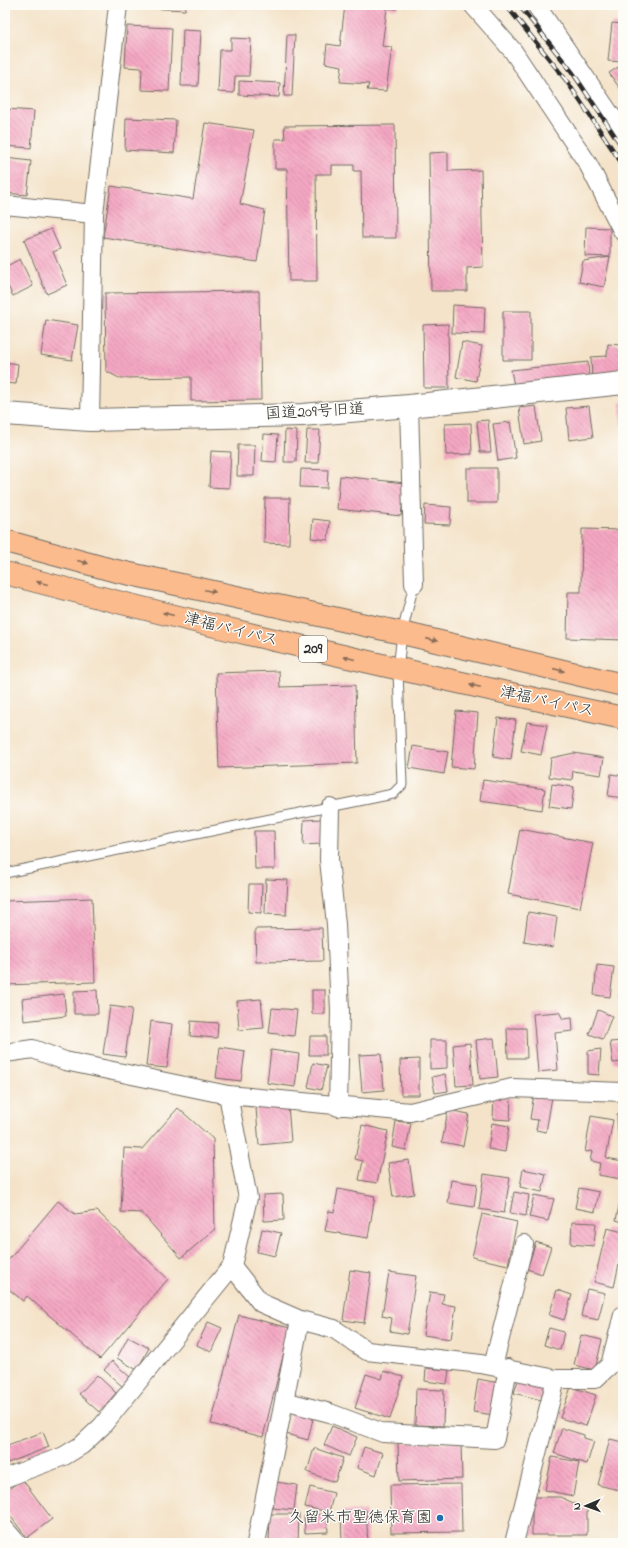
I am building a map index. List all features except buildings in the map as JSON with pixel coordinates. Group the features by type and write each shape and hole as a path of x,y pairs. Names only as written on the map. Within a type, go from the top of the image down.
{"highway":[{"name":"津福バイパス","path":"5,541 112,570 402,633 623,685"},
{"name":"津福バイパス","path":"5,573 103,599 398,670 623,718"}],"street":[{"path":"90,420 94,214 118,5"},
{"path":"474,5 518,58 588,164 623,232"},
{"path":"536,5 623,133"},
{"path":"5,205 94,214"},
{"name":"国道209号旧道","path":"5,414 90,420 302,415 409,406 623,383"},
{"path":"409,406 414,584"},
{"path":"330,807 329,860 336,924 340,1011 338,1107"},
{"path":"5,1053 33,1048 65,1061 228,1095 338,1107 410,1112 512,1088 623,1092"},
{"path":"5,1478 64,1456 82,1446 102,1426 232,1266 248,1198 228,1095"},
{"path":"284,1401 330,1414 383,1433 495,1439 500,1367 524,1244"},
{"path":"232,1266 261,1303 300,1320 334,1329 367,1350 500,1367 556,1379 595,1379 600,1375 610,1365 623,1316"},
{"path":"256,1543 300,1320"},
{"path":"514,1543 556,1379"},
{"path":"5,1529 17,1543"}],"lane":[{"path":"5,873 393,794 402,785 398,670 402,633 414,584"}],"railway":[{"path":"506,5 566,80 623,165"},
{"path":"519,5 573,73 623,148"}],"place":[{"name":"久留米市聖徳保育園","path":"440,1518"}]}
